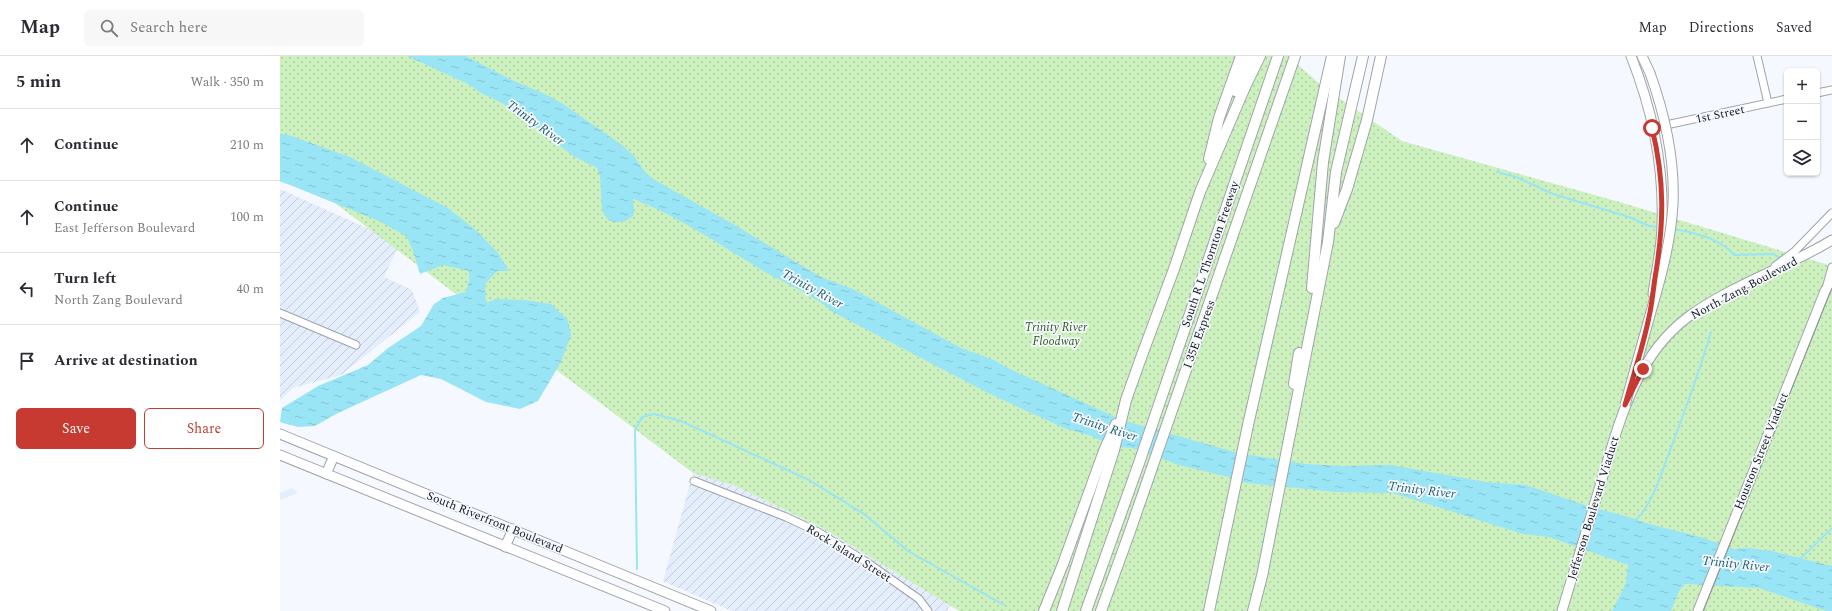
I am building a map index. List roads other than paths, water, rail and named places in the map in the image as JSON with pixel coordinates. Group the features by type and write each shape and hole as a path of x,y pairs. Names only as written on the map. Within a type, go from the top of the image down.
{"highway":[{"path":"1044,611 1063,564 1104,451 1126,400 1174,269 1200,192 1219,118 1241,56"},
{"path":"1212,146 1251,56"},
{"path":"1200,192 1245,87 1260,56"},
{"name":"South R L Thornton Freeway","path":"1086,611 1139,463 1278,56"},
{"name":"I 35E Express","path":"1101,611 1295,56"},
{"path":"1209,611 1248,425 1332,56"},
{"path":"1292,421 1295,371 1314,275 1321,184 1329,116 1340,56"},
{"path":"1328,242 1347,189 1367,120 1381,56"},
{"path":"1253,611 1262,576 1328,242 1335,179 1362,61"},
{"path":"1062,611 1114,450 1126,400"},
{"path":"1055,611 1075,553 1093,513"},
{"path":"1260,611 1262,576"}],"main road":[{"path":"1631,56 1640,77 1652,128 1659,163 1662,192 1660,250 1650,317"},
{"path":"1625,405 1665,262 1671,230 1673,180 1667,130 1650,73 1642,56"},
{"name":"North Zang Boulevard","path":"1625,405 1643,369 1659,346 1671,332 1689,317 1704,307 1754,280 1832,240"},
{"path":"1825,292 1832,281"},
{"name":"Houston Street Viaduct","path":"1698,611 1825,292"},
{"name":"Jefferson Boulevard Viaduct","path":"1562,611 1625,405"},
{"name":"South Riverfront Boulevard","path":"280,434 513,529 688,607 711,611"},
{"name":"South Riverfront Boulevard","path":"280,455 665,611"},
{"path":"326,474 334,456"},
{"path":"505,547 513,529"}],"street":[{"path":"1758,56 1768,103"},
{"path":"1820,92 1832,90"},
{"name":"1st Street","path":"1652,128 1784,100"},
{"path":"1754,280 1795,251 1832,213"},
{"path":"1825,292 1832,267"},
{"path":"280,313 356,345"},
{"name":"Rock Island Street","path":"694,481 786,517 818,532 919,599 928,611"}],"water":[{"name":"Trinity River","path":"407,56 466,56 512,80 547,95 563,104 622,145 634,156 645,172 655,180 733,224 821,277 853,289 961,348 994,360 1008,368 1122,420 1238,453 1305,464 1344,466 1391,465 1486,482 1526,485 1585,505 1649,524 1701,537 1734,549 1749,548 1772,551 1832,566 1832,611 1826,611 1759,588 1685,584 1680,589 1671,611 1612,611 1626,583 1628,565 1549,537 1523,534 1393,493 1335,492 1247,483 1233,478 1179,465 1132,448 1116,447 1091,436 1064,428 990,394 833,312 809,295 765,272 717,242 668,215 634,199 634,213 628,220 615,222 607,219 602,210 600,176 597,168 573,156 526,120 518,111 479,92 470,85"},
{"path":"280,134 286,134 350,157 448,208 477,231 499,254 509,271 497,271 485,284 486,303 496,299 525,300 551,304 568,320 571,335 561,362 538,401 520,409 486,402 441,379 421,375 336,414 315,426 298,427 280,422 282,408 318,386 368,365 388,348 421,326 434,304 443,298 466,292 469,281 469,271 443,265 420,274 412,248 406,236 379,221 280,181"}],"waterway":[{"path":"1497,172 1516,177 1553,194 1629,217 1649,226 1658,227"},
{"path":"1672,229 1706,237 1722,245 1734,255"},
{"path":"1734,255 1773,254 1781,258"},
{"path":"1635,521 1647,506 1659,480 1691,393 1711,332"},
{"path":"637,569 635,430 642,417 654,414 681,421 809,480 864,514 908,551 1004,605"},
{"path":"1800,559 1832,528"}],"tram line":[{"path":"1703,611 1832,288"}],"park label":[{"name":"Trinity River Floodway","path":"1056,334"}]}
